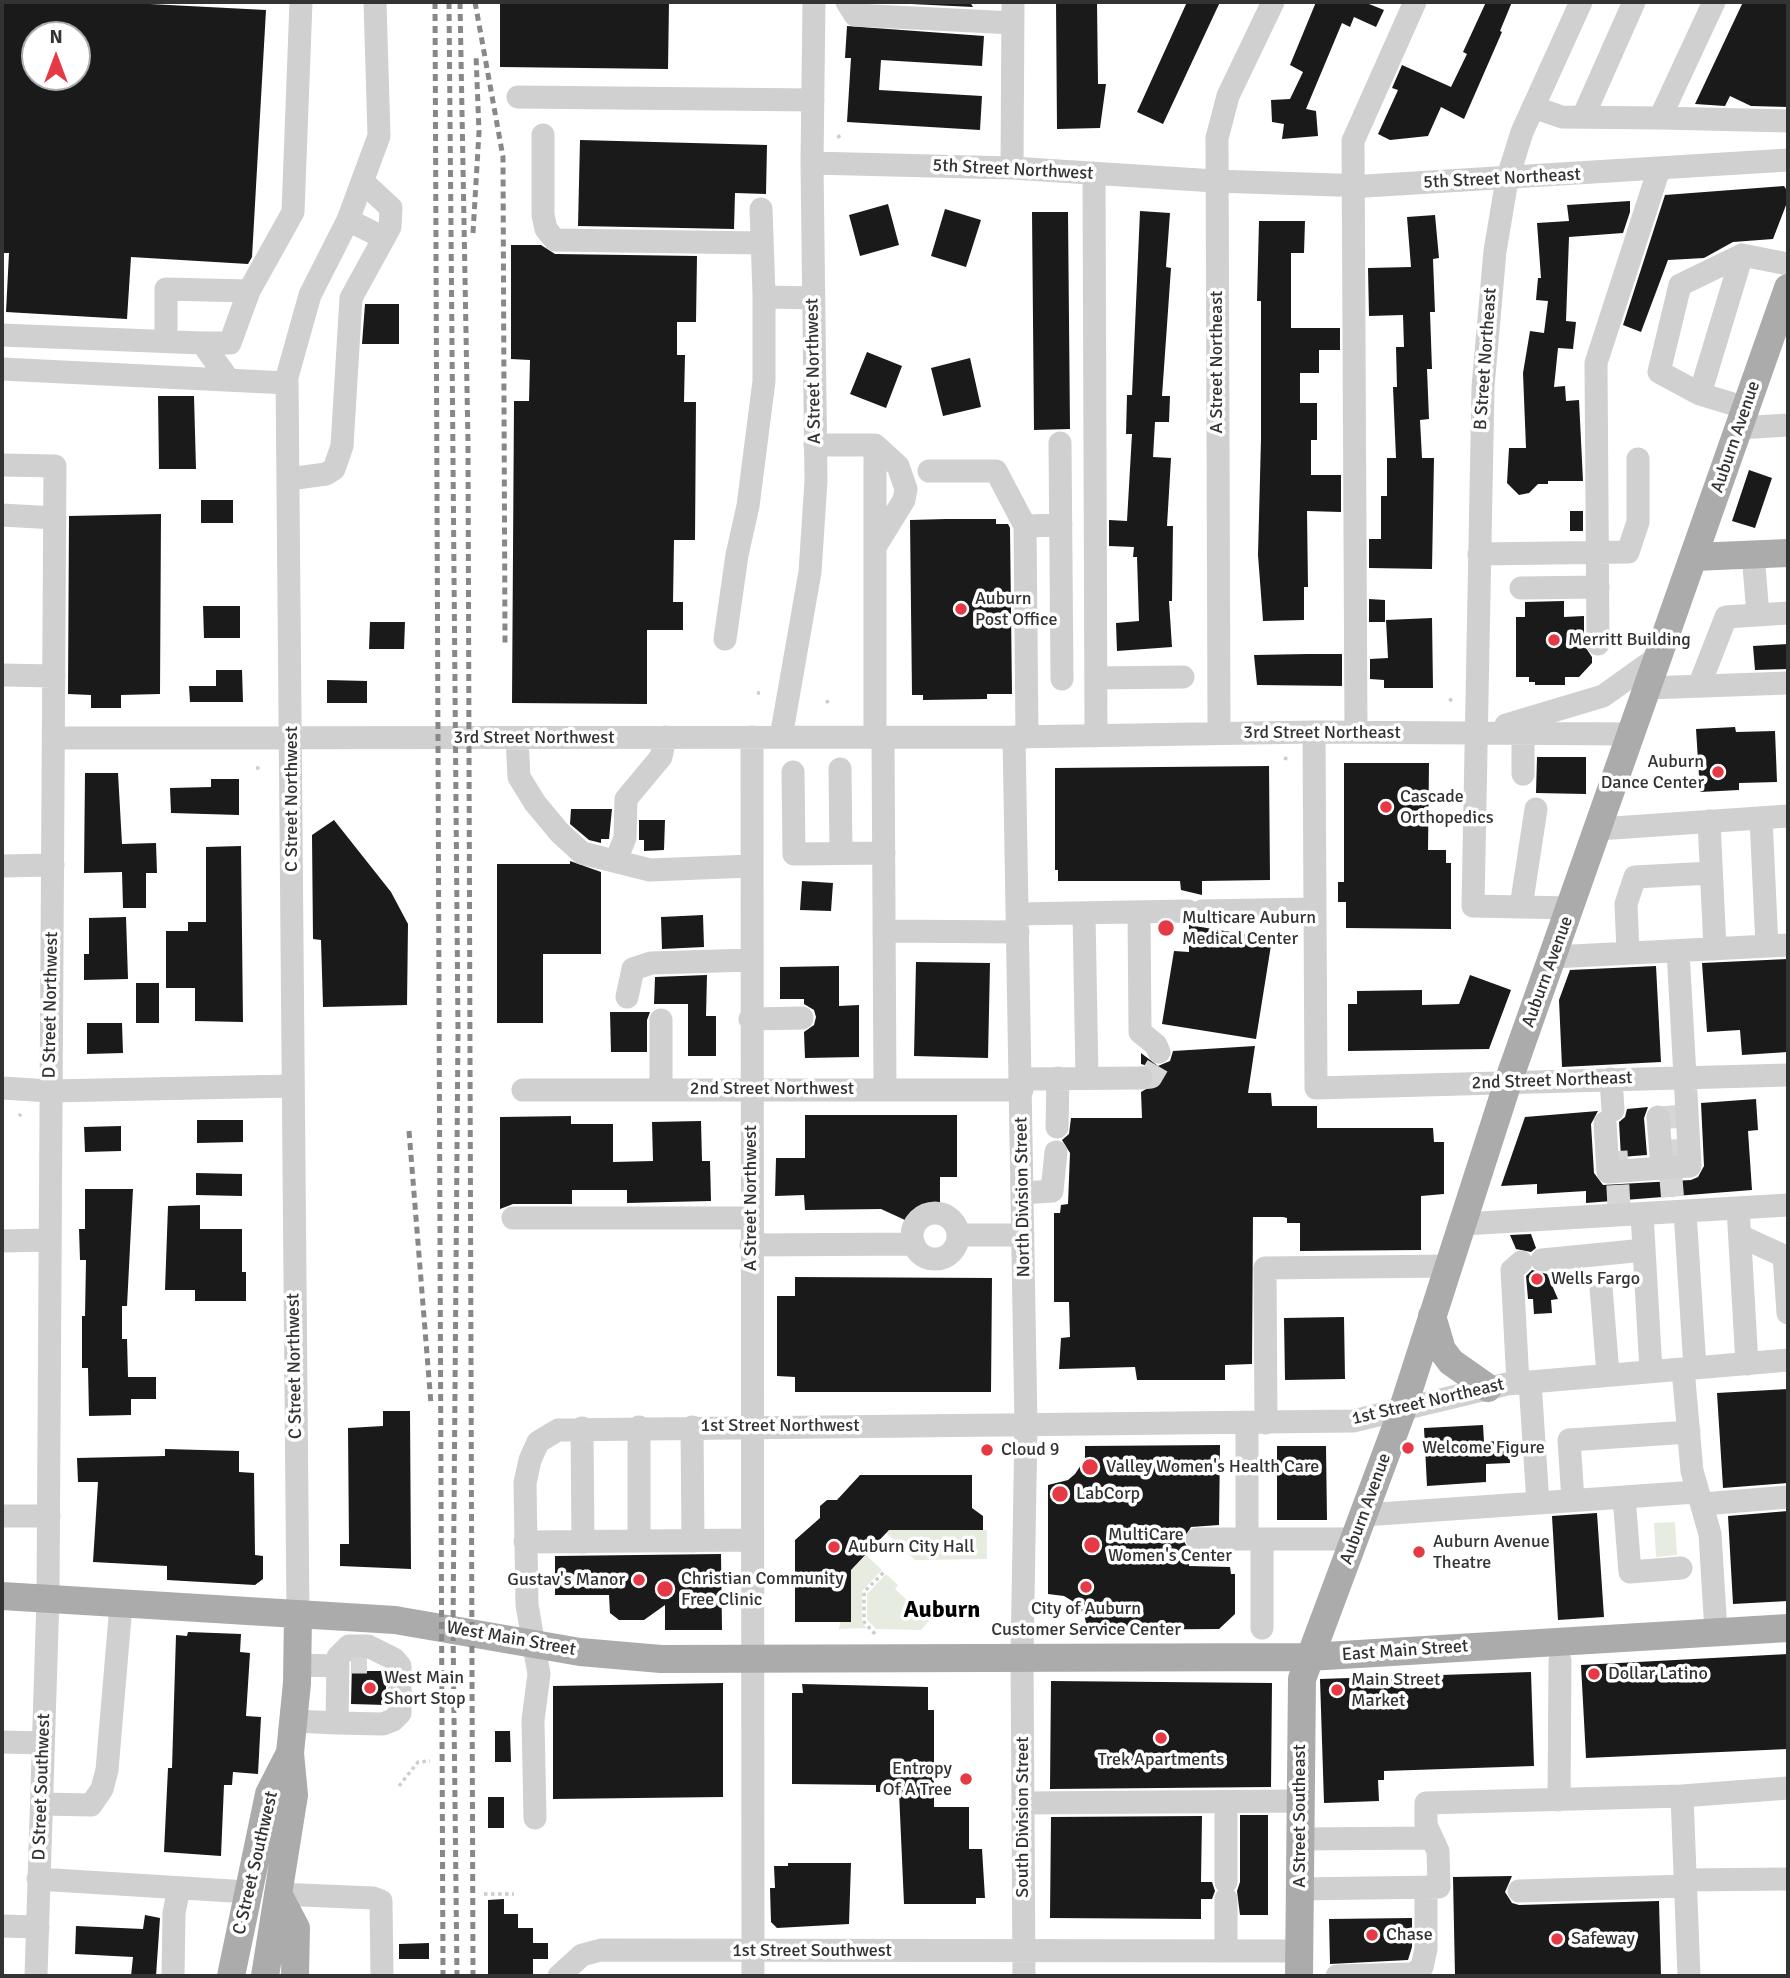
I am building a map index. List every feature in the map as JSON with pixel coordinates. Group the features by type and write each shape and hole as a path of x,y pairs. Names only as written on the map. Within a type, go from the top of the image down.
{"main road":[{"name":"Auburn Avenue","path":"1309,1657 1402,1411 1508,1082 1788,288"},
{"path":"1694,557 1788,553"},
{"path":"1432,1316 1442,1350 1451,1362 1488,1388"},
{"name":"West Main Street","path":"2,1596 424,1623 580,1652 661,1659 1022,1657"},
{"name":"C Street Southwest","path":"265,1976 294,1795 290,1753 294,1721 298,1614"},
{"name":"East Main Street","path":"1022,1657 1309,1657 1788,1628"},
{"name":"A Street Southeast","path":"1299,1964 1303,1679 1309,1657"},
{"name":"C Street Southwest","path":"231,1976 269,1794 290,1753"},
{"path":"278,1894 296,1928 295,1976"}],"street":[{"path":"2,335 230,343 249,290 293,212 301,2"},
{"name":"C Street Northwest","path":"298,1614 287,383 310,295 348,220 379,136 375,2"},
{"name":"A Street Northwest","path":"781,737 810,572 815,445 811,163 814,2"},
{"path":"847,2 855,15 1013,12 1012,168"},
{"name":"A Street Northeast","path":"1219,733 1215,181 1217,138 1228,96 1273,2"},
{"path":"1356,732 1353,141 1415,2"},
{"name":"B Street Northeast","path":"1521,908 1473,906 1479,554 1487,318 1507,180 1533,107 1581,2"},
{"path":"1583,117 1634,2"},
{"path":"1660,118 1714,2"},
{"path":"517,97 813,100"},
{"path":"1533,107 1562,117 1788,121"},
{"path":"543,135 543,215 546,229 555,240 762,243"},
{"name":"5th Street Northeast","path":"1215,181 1353,186 1507,180 1788,160"},
{"name":"5th Street Northwest","path":"811,163 1012,168 1215,181"},
{"path":"1598,644 1597,363 1659,169"},
{"path":"1094,174 1096,736"},
{"path":"289,478 326,474 334,470 342,446 351,298 390,228 391,208 363,182"},
{"path":"726,639 737,555 748,506 764,381 761,209"},
{"path":"348,220 384,239"},
{"path":"1788,264 1742,256 1680,285 1659,372 1742,418 1788,425"},
{"path":"1700,394 1742,256"},
{"path":"166,341 166,289 249,290"},
{"path":"764,294 769,297 813,298"},
{"path":"202,343 229,380"},
{"path":"2,369 287,383"},
{"path":"1060,443 1062,679"},
{"path":"815,445 875,445 879,737 884,853 885,1089"},
{"path":"1479,554 1628,552 1638,522 1638,459"},
{"name":"D Street Northwest","path":"2,465 55,466 48,1598"},
{"path":"929,471 996,471 1026,526 1061,525"},
{"path":"2,515 55,518"},
{"name":"North Division Street","path":"1022,1657 1026,1426 1018,923 1026,526"},
{"path":"1753,554 1758,615"},
{"path":"1521,588 1598,587"},
{"path":"1699,687 1726,617 1788,613"},
{"path":"1476,733 1603,695 1659,656"},
{"path":"2,675 54,676"},
{"path":"1096,678 1182,677"},
{"path":"1647,688 1788,683"},
{"path":"884,931 1018,923 1084,913 1315,909 1314,732"},
{"name":"3rd Street Northeast","path":"1021,737 1314,732 1630,734"},
{"path":"1523,733 1523,774"},
{"path":"616,860 625,838 626,799 661,757 665,737"},
{"name":"A Street Northwest","path":"752,737 750,1088 753,1976"},
{"name":"3rd Street Northwest","path":"54,738 1021,737"},
{"path":"517,738 519,777 559,833 582,853 650,870 751,866"},
{"path":"840,769 841,853"},
{"path":"793,772 794,854 884,853"},
{"path":"1536,809 1521,908 1571,908"},
{"path":"1598,829 1788,816"},
{"path":"1553,957 1778,946 1761,818"},
{"path":"1709,821 1715,949"},
{"path":"2,866 53,865"},
{"path":"1628,953 1626,904 1635,877 1711,873"},
{"name":"2nd Street Northeast","path":"1315,909 1316,1088 1788,1075"},
{"path":"1139,912 1140,1032 1156,1045 1159,1052"},
{"path":"1084,913 1087,1078"},
{"path":"1611,1079 1608,1172 1690,1166 1673,1078 1678,951"},
{"path":"627,997 633,969 651,963 751,960"},
{"path":"750,1019 802,1018"},
{"path":"661,1089 662,1020"},
{"path":"1056,1127 1058,1078"},
{"name":"2nd Street Northwest","path":"523,1090 885,1089 1022,1085 1058,1078 1141,1078"},
{"path":"1662,1168 1662,1112 1673,1078"},
{"path":"2,1088 50,1091 292,1086"},
{"path":"1023,1193 1052,1191 1056,1152"},
{"path":"1463,1224 1677,1209 1788,1205"},
{"path":"1738,1208 1747,1364"},
{"path":"1677,1209 1689,1368 1689,1432 1700,1498 1710,1534 1716,1632"},
{"path":"1627,1212 1644,1250 1651,1371"},
{"path":"931,1213 948,1217 954,1223 958,1235 954,1249 939,1258 922,1255 914,1244 912,1231 916,1223 931,1213"},
{"path":"513,1218 751,1218"},
{"path":"958,1235 1023,1235"},
{"path":"1740,1236 1784,1256 1788,1313"},
{"path":"2,1241 50,1240"},
{"path":"751,1245 914,1244"},
{"path":"1538,1503 1512,1270 1531,1261 1644,1250"},
{"path":"1262,1628 1255,1539 1256,1423 1265,1268 1449,1266"},
{"path":"1601,1287 1608,1374"},
{"name":"1st Street Northeast","path":"1026,1426 1353,1421 1488,1388 1524,1382 1788,1360"},
{"name":"1st Street Northwest","path":"524,1542 526,1483 538,1442 558,1430 751,1426 1026,1426"},
{"path":"639,1427 639,1541"},
{"path":"692,1427 693,1541"},
{"path":"582,1428 583,1542"},
{"path":"1573,1500 1569,1440 1689,1432"},
{"path":"1197,1539 1255,1539 1573,1500 1624,1497 1788,1497"},
{"path":"1624,1497 1630,1572 1681,1569"},
{"path":"2,1516 49,1516"},
{"path":"535,1818 533,1720 539,1674 527,1605 524,1542 752,1541"},
{"name":"D Street Southwest","path":"36,1976 48,1598"},
{"path":"42,1804 91,1805 102,1790 107,1770 121,1605"},
{"name":"South Division Street","path":"1022,1657 1024,1976"},
{"path":"294,1721 383,1724 400,1713 400,1666 394,1659 297,1665"},
{"path":"337,1723 355,1661"},
{"path":"1559,1800 1560,1661"},
{"path":"2,1742 43,1743"},
{"path":"1300,1889 1439,1887 1435,1845 1426,1825 1426,1803 1682,1796 1788,1788"},
{"path":"1682,1796 1689,1976"},
{"path":"1023,1803 1300,1801"},
{"path":"1226,1802 1226,1951"},
{"path":"1300,1839 1435,1845"},
{"path":"38,1879 248,1892"},
{"path":"1519,1891 1788,1879"},
{"path":"1337,1976 1413,1974 1422,1967 1426,1949 1426,1887"},
{"path":"173,1976 174,1913 179,1888"},
{"path":"278,1894 373,1898 381,1901 382,1976"},
{"path":"2,1926 38,1927"},
{"name":"1st Street Southwest","path":"559,1976 582,1955 601,1950 1226,1951 1299,1964"}],"path":[{"path":"838,135 841,140"},
{"path":"256,768 263,768"},
{"path":"875,1634 864,1622 864,1592 884,1572"},
{"path":"399,1786 418,1762 430,1761"},
{"path":"484,1894 514,1894"}],"shaded area":[{"path":"1675,1522 1677,1555 1656,1557 1654,1523"},
{"path":"890,1530 987,1530 987,1559 915,1560 886,1533"},
{"path":"866,1555 882,1570 862,1591 862,1623 867,1628 839,1629 851,1570"},
{"path":"886,1574 898,1585 895,1589 929,1621 921,1630 876,1629 867,1620 867,1594"}],"building":[{"path":"2,2 111,2 266,10 252,257 248,264 131,257 127,319 6,312 9,253 2,253"},
{"path":"500,2 669,2 668,69 500,67"},
{"path":"870,2 970,2 973,7"},
{"path":"1056,2 1097,2 1098,84 1106,84 1100,128 1057,129"},
{"path":"1187,2 1220,2 1163,124 1137,112"},
{"path":"1316,2 1364,2 1384,10 1376,27 1354,17 1350,27 1342,23 1306,109 1316,111 1318,136 1282,139 1284,124 1272,122 1271,100 1290,99 1303,72 1290,65"},
{"path":"1486,2 1512,2 1500,31 1502,32 1464,119 1441,107 1428,136 1390,140 1378,134 1398,90 1392,88 1402,65 1451,87 1467,54 1463,52"},
{"path":"1743,2 1788,2 1788,107 1751,106 1730,96 1725,106 1695,104"},
{"path":"847,26 984,36 982,66 881,60 879,90 982,96 980,130 847,122 851,58 845,58"},
{"path":"580,140 767,145 766,194 735,193 734,229 578,226"},
{"path":"1784,186 1788,192 1788,200 1773,239 1733,242 1704,258 1668,260 1641,332 1623,325 1665,195"},
{"path":"1630,201 1630,212 1623,233 1569,237 1566,321 1576,322 1573,349 1558,348 1554,387 1565,386 1566,401 1579,400 1583,481 1548,481 1548,484 1538,484 1529,493 1519,495 1507,483 1509,448 1526,448 1523,373 1530,331 1544,333 1548,301 1536,300 1538,278 1541,278 1537,223 1569,221 1567,205"},
{"path":"888,204 899,245 860,256 849,215"},
{"path":"945,209 981,220 966,267 931,256"},
{"path":"1140,211 1170,213 1166,267 1171,268 1162,396 1170,396 1169,422 1155,422 1153,457 1171,458 1167,526 1173,526 1172,601 1169,601 1172,647 1117,651 1116,623 1139,621 1137,557 1133,557 1134,547 1109,546 1109,520 1127,521 1132,434 1126,434 1127,395 1132,395"},
{"path":"1032,212 1068,212 1070,429 1034,430"},
{"path":"1435,215 1439,258 1433,259 1435,312 1430,312 1432,369 1427,369 1429,419 1420,420 1422,458 1434,458 1432,569 1369,568 1369,539 1381,539 1381,496 1387,496 1387,458 1396,458 1393,387 1397,387 1396,347 1404,347 1403,315 1369,316 1368,268 1411,267 1407,217"},
{"path":"1259,221 1305,221 1304,253 1291,253 1291,328 1340,328 1340,350 1319,350 1319,373 1300,373 1300,403 1317,403 1317,440 1311,440 1311,475 1341,475 1341,512 1307,511 1308,587 1304,587 1304,620 1263,621 1258,555 1261,439 1261,301 1257,301"},
{"path":"511,245 541,245 555,254 697,256 696,322 677,322 677,355 685,355 684,402 696,402 695,540 674,540 673,602 683,602 683,630 647,630 647,704 512,703 514,401 529,401 530,360 511,359"},
{"path":"365,304 399,304 399,344 362,344"},
{"path":"867,352 902,366 886,408 850,394"},
{"path":"970,358 981,407 943,416 931,368"},
{"path":"158,396 194,396 196,469 159,469"},
{"path":"1749,470 1772,478 1755,528 1732,521"},
{"path":"201,500 233,500 233,523 201,523"},
{"path":"1570,511 1583,511 1583,531 1570,531"},
{"path":"161,514 160,694 121,695 121,708 91,708 91,695 68,694 69,516"},
{"name":"Auburn Post Office","path":"996,519 996,524 1008,524 1010,528 1012,694 987,694 987,699 923,700 923,695 912,695 910,520"},
{"path":"1369,599 1385,600 1385,622 1369,622"},
{"name":"Merritt Building","path":"1564,601 1564,617 1584,616 1584,645 1592,657 1592,663 1579,677 1565,677 1565,685 1535,685 1535,682 1529,682 1529,677 1516,677 1516,617 1525,617 1525,602"},
{"path":"203,606 240,606 240,638 204,638"},
{"path":"1432,618 1433,688 1384,688 1384,680 1370,679 1370,659 1388,658 1386,620"},
{"path":"370,622 405,622 404,649 369,649"},
{"path":"1788,644 1788,669 1755,670 1753,646"},
{"path":"1342,654 1342,686 1257,685 1254,655"},
{"path":"216,670 242,670 243,702 190,702 189,686 216,686"},
{"path":"327,680 367,681 367,703 327,703"},
{"path":"1735,727 1736,732 1775,731 1777,782 1739,783 1739,790 1700,792 1696,729"},
{"path":"1537,757 1586,757 1586,794 1536,793"},
{"name":"Cascade Orthopedics","path":"1344,763 1429,763 1428,850 1446,850 1446,863 1451,863 1451,929 1346,928 1346,902 1338,902 1338,882 1344,882"},
{"path":"1269,766 1270,880 1202,881 1202,895 1181,890 1180,881 1058,881 1058,870 1055,870 1055,768"},
{"path":"85,773 118,773 122,844 156,843 157,873 146,873 146,908 123,908 122,872 84,873"},
{"path":"211,779 239,779 239,815 171,813 170,788 211,787"},
{"path":"571,809 612,809 609,839 601,839 601,843 589,840 570,824"},
{"path":"334,820 391,892 408,924 407,1005 323,1007 321,940 313,939 312,835"},
{"path":"639,820 665,820 664,850 644,851 644,840 639,840"},
{"path":"241,846 243,1022 195,1021 195,988 166,988 166,931 188,931 188,922 206,922 206,847"},
{"path":"570,861 601,872 601,954 543,954 543,1023 497,1023 497,864 570,864"},
{"path":"802,881 833,883 831,911 800,910"},
{"path":"703,915 704,947 662,949 661,917"},
{"path":"126,917 128,979 84,980 84,954 89,954 89,918"},
{"path":"1189,925 1272,939 1256,1039 1162,1024 1174,951 1189,952"},
{"path":"1788,959 1788,1052 1742,1055 1740,1030 1707,1032 1702,963"},
{"path":"916,962 990,963 988,1058 914,1056"},
{"path":"839,966 839,1006 859,1005 859,1057 805,1058 804,1032 814,1025 816,1017 814,1010 804,1004 804,999 780,999 780,967"},
{"path":"1656,966 1661,1062 1562,1067 1559,1000 1570,970"},
{"path":"707,975 706,1016 716,1016 716,1056 688,1056 688,1004 654,1004 655,977"},
{"path":"1470,975 1511,990 1489,1049 1348,1051 1348,1004 1357,1004 1357,991 1422,990 1422,1005 1459,1004"},
{"path":"136,983 159,983 159,1023 136,1023"},
{"path":"610,1012 650,1012 647,1020 647,1052 611,1052"},
{"path":"87,1023 122,1023 123,1053 87,1054"},
{"path":"1255,1046 1248,1093 1271,1093 1272,1106 1317,1106 1317,1128 1433,1128 1434,1142 1444,1142 1444,1194 1421,1196 1421,1250 1300,1251 1300,1223 1287,1223 1287,1218 1283,1217 1253,1217 1252,1364 1225,1365 1225,1380 1137,1380 1135,1367 1059,1369 1061,1338 1070,1337 1069,1302 1054,1302 1054,1213 1060,1213 1061,1205 1068,1204 1070,1153 1062,1140 1069,1134 1071,1118 1142,1118 1141,1092 1153,1085 1155,1077 1148,1066 1141,1064 1141,1053 1158,1066 1170,1061 1173,1051"},
{"path":"1756,1099 1758,1130 1748,1131 1752,1190 1586,1203 1586,1191 1537,1194 1537,1184 1501,1186 1525,1117 1598,1111 1591,1124 1594,1173 1603,1185 1691,1180 1698,1177 1704,1166 1701,1103"},
{"path":"1648,1107 1644,1118 1647,1155 1621,1157 1619,1122 1625,1117 1627,1109"},
{"path":"805,1115 957,1115 957,1177 940,1177 940,1203 921,1206 905,1220 881,1209 805,1210 804,1195 775,1196 776,1158 805,1158"},
{"path":"571,1116 571,1124 613,1124 613,1162 653,1161 652,1122 701,1121 702,1161 710,1161 711,1201 627,1203 627,1190 572,1190 572,1204 513,1204 500,1209 500,1117"},
{"path":"197,1120 243,1120 243,1142 197,1143"},
{"path":"121,1126 121,1151 85,1152 84,1127"},
{"path":"196,1173 242,1174 242,1196 196,1195"},
{"path":"85,1189 133,1189 127,1306 122,1306 122,1339 127,1339 128,1377 156,1377 156,1399 131,1399 131,1415 89,1416 88,1368 82,1368 86,1260 80,1260 79,1229 85,1229"},
{"path":"200,1205 200,1229 242,1229 242,1272 246,1272 246,1301 195,1301 195,1290 165,1290 168,1206"},
{"path":"1531,1234 1536,1248 1531,1252 1516,1249 1510,1235"},
{"path":"1532,1270 1547,1274 1558,1299 1551,1300 1552,1313 1534,1314 1533,1299 1528,1299 1526,1276"},
{"path":"795,1277 992,1278 991,1392 795,1392 795,1377 777,1376 777,1296 795,1296"},
{"path":"1344,1317 1345,1379 1285,1380 1284,1318"},
{"path":"1788,1389 1788,1483 1723,1488 1717,1393"},
{"path":"383,1411 410,1411 411,1569 340,1566 340,1544 349,1544 348,1428 383,1426"},
{"path":"1483,1425 1484,1442 1509,1440 1510,1463 1486,1464 1486,1482 1427,1486 1424,1428"},
{"path":"1220,1445 1219,1525 1191,1527 1183,1540 1190,1551 1189,1566 1230,1567 1231,1574 1235,1574 1235,1614 1219,1629 1088,1630 1084,1615 1074,1602 1064,1596 1048,1594 1048,1485 1068,1480 1075,1474 1085,1459 1085,1446"},
{"path":"1277,1446 1326,1446 1327,1520 1277,1520"},
{"path":"165,1449 239,1451 239,1472 254,1473 255,1555 263,1556 263,1579 255,1585 167,1580 167,1566 93,1562 98,1482 78,1482 77,1458 165,1456"},
{"name":"Auburn City Hall","path":"860,1475 972,1475 972,1508 983,1516 983,1530 889,1530 851,1570 851,1622 795,1622 795,1540 820,1518 820,1506 827,1500 837,1500"},
{"path":"1788,1511 1788,1601 1733,1604 1728,1516"},
{"path":"1597,1513 1604,1617 1558,1620 1552,1516"},
{"name":"Gustav's Manor","path":"721,1554 722,1630 665,1630 665,1605 644,1620 619,1620 610,1613 609,1595 555,1595 555,1556"},
{"path":"188,1632 241,1634 240,1652 250,1653 246,1716 261,1717 258,1774 233,1772 232,1785 224,1785 221,1856 164,1852 168,1768 172,1768 176,1635 187,1636"},
{"path":"1788,1654 1788,1749 1586,1758 1581,1665"},
{"name":"West Main Short Stop","path":"355,1660 367,1661 367,1671 386,1671 386,1705 351,1704 352,1663"},
{"path":"1531,1672 1534,1766 1384,1771 1384,1780 1378,1780 1379,1801 1324,1803 1320,1679"},
{"name":"Trek Apartments","path":"1051,1681 1272,1683 1271,1787 1050,1789"},
{"path":"723,1683 723,1797 553,1799 553,1686"},
{"path":"802,1684 928,1687 928,1710 934,1710 934,1807 969,1807 969,1849 982,1849 985,1898 976,1898 976,1904 904,1904 899,1792 876,1792 876,1785 792,1784 792,1693 803,1693"},
{"path":"495,1731 510,1731 511,1762 495,1762"},
{"path":"488,1797 504,1797 504,1828 488,1828"},
{"path":"1240,1815 1268,1815 1268,1915 1240,1915 1237,1891 1240,1882"},
{"path":"1202,1816 1201,1882 1212,1882 1215,1891 1212,1899 1201,1899 1201,1919 1050,1918 1051,1817"},
{"path":"788,1863 851,1863 849,1924 777,1928 771,1922 770,1888 775,1888 774,1866 788,1866"},
{"name":"Safeway","path":"1512,1876 1505,1892 1512,1903 1519,1905 1659,1901 1661,1976 1455,1976 1453,1877"},
{"path":"504,1899 504,1914 518,1914 518,1928 533,1928 533,1943 548,1943 548,1959 533,1959 533,1974 488,1976 488,1900"},
{"path":"145,1915 160,1918 156,1976 131,1976 133,1957 75,1954 76,1926 143,1929"},
{"name":"Chase","path":"1412,1918 1412,1947 1408,1960 1330,1964 1329,1919"},
{"path":"429,1943 429,1959 399,1959 399,1944"}],"tunnel":[{"path":"1141,1078 1151,1077 1158,1065 1159,1052"},
{"path":"1665,1106 1673,1203"},
{"path":"1616,1151 1619,1207"},
{"path":"351,1662 367,1662"}],"railway":[{"path":"435,2 443,1976"},
{"path":"449,2 458,1031 453,1628 457,1976"},
{"path":"460,2 468,443 473,1976"},
{"path":"475,2 503,157 505,643"},
{"path":"473,233 479,132 476,55"},
{"path":"409,1131 431,1404"}],"place":[{"name":"Auburn Post Office","path":"961,609"},
{"name":"Merritt Building","path":"1554,640"},
{"name":"Auburn Dance Center","path":"1718,772"},
{"name":"Cascade Orthopedics","path":"1386,807"},
{"name":"Multicare Auburn Medical Center","path":"1166,928"},
{"name":"Wells Fargo","path":"1537,1279"},
{"name":"Welcome Figure","path":"1408,1448"},
{"name":"Cloud 9","path":"987,1450"},
{"name":"Valley Women's Health Care","path":"1090,1467"},
{"name":"LabCorp","path":"1060,1494"},
{"name":"MultiCare Women's Center","path":"1092,1545"},
{"name":"Auburn City Hall","path":"834,1547"},
{"name":"Auburn Avenue Theatre","path":"1419,1552"},
{"name":"Gustav's Manor","path":"639,1580"},
{"name":"City of Auburn Customer Service Center","path":"1086,1587"},
{"name":"Christian Community Free Clinic","path":"665,1589"},
{"name":"Dollar Latino","path":"1594,1674"},
{"name":"West Main Short Stop","path":"370,1688"},
{"name":"Main Street Market","path":"1337,1690"},
{"name":"Trek Apartments","path":"1161,1738"},
{"name":"Entropy Of A Tree","path":"966,1779"},
{"name":"Chase","path":"1372,1935"},
{"name":"Safeway","path":"1557,1939"}],"district":[{"name":"Auburn","path":"942,1611"}]}
